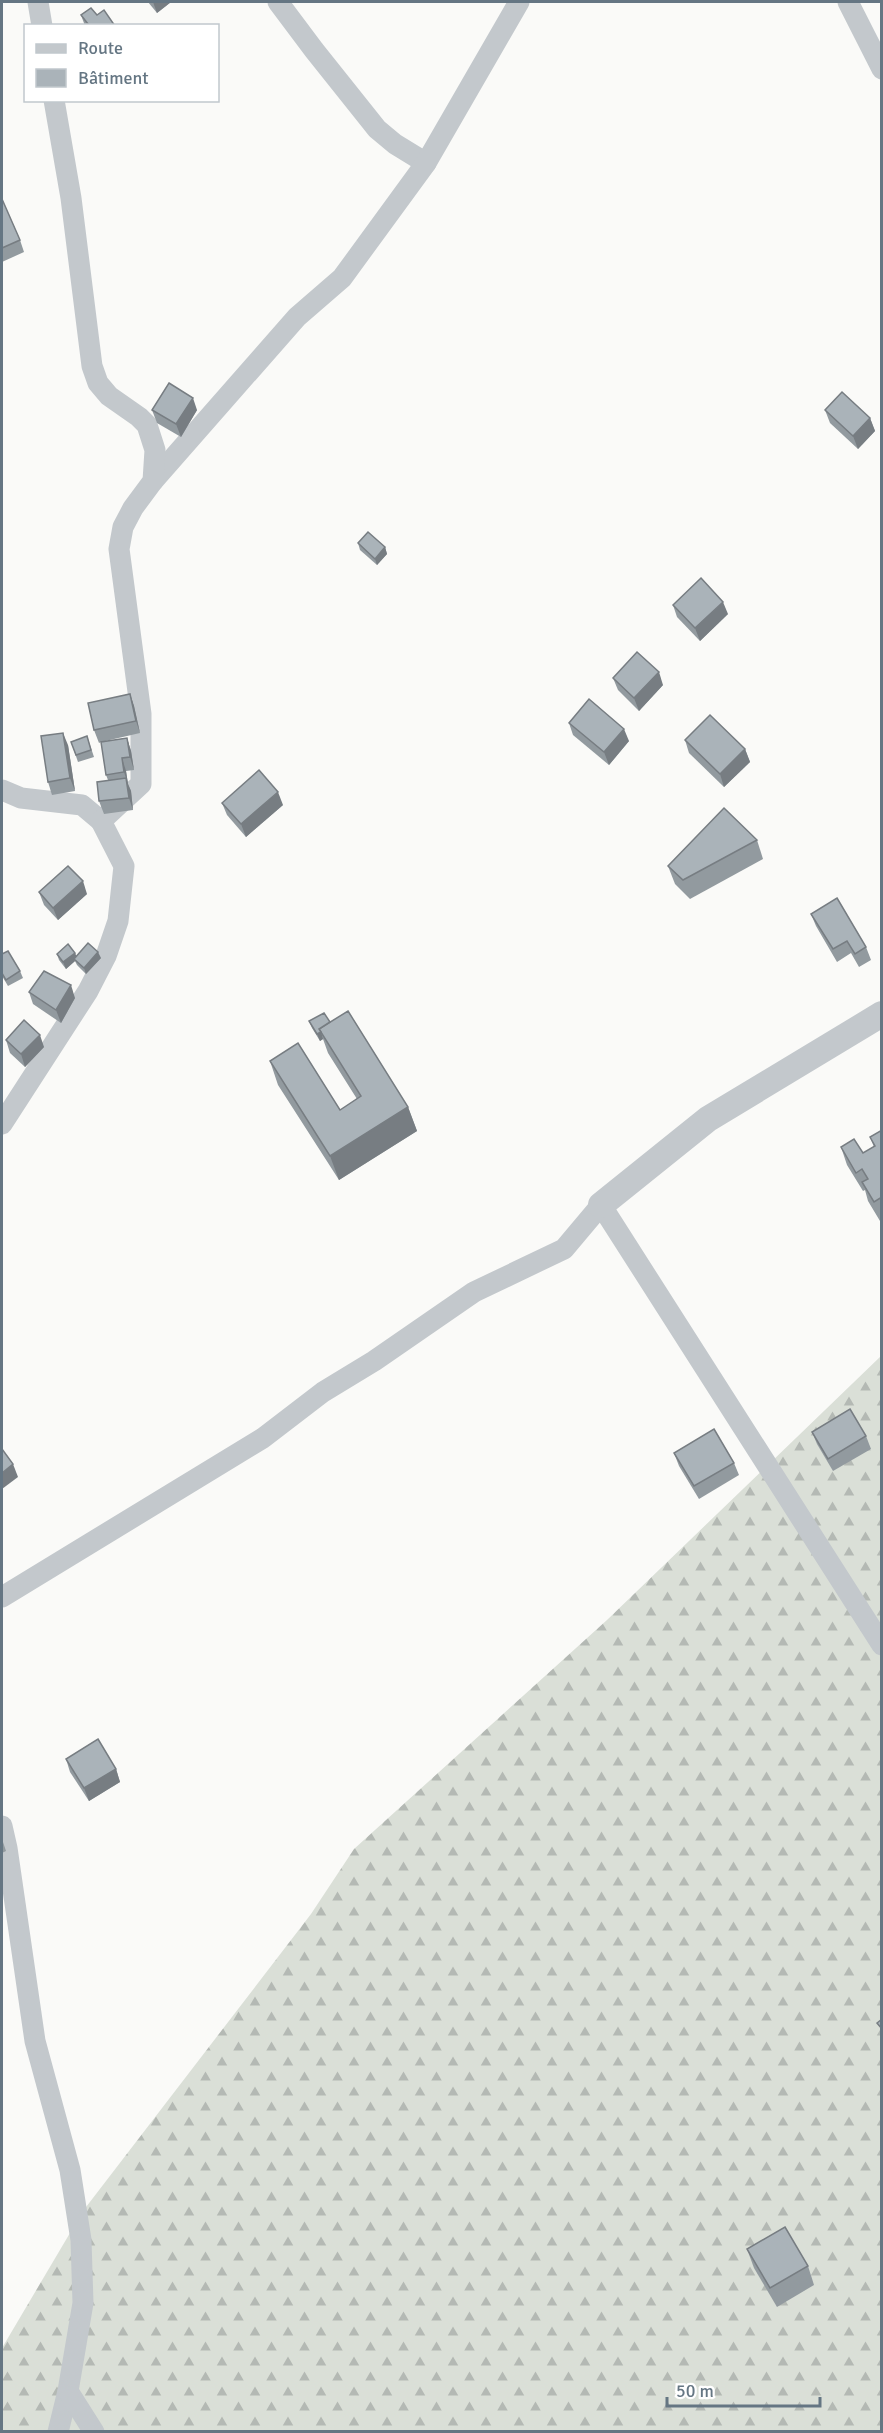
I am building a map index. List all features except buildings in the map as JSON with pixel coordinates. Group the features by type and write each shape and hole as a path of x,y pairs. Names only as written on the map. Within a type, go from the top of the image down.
{"street":[{"path":"38,2 42,24"},
{"path":"278,2 377,129 395,144 426,163"},
{"path":"101,821 141,784 141,714 119,549 123,527 133,508 153,481 297,317 342,278 426,163 519,2"},
{"path":"848,2 882,69"},
{"path":"54,102 71,198 92,366 98,382 109,396 147,425 153,437 155,450 153,481"},
{"path":"2,790 28,799 82,805 101,821 124,866 118,921 109,948 88,991 2,1124"},
{"path":"2,1597 263,1438 322,1392 374,1361 474,1292 564,1249 601,1205 708,1119 882,1014"},
{"path":"601,1205 882,1645"},
{"path":"2,1826 35,2042 70,2170 81,2240 83,2303 68,2391 58,2432"},
{"path":"68,2391 94,2432"}],"green space":[{"path":"881,1356 881,2431 2,2432 2,2348 83,2211 311,1914 354,1849 607,1620"}]}
